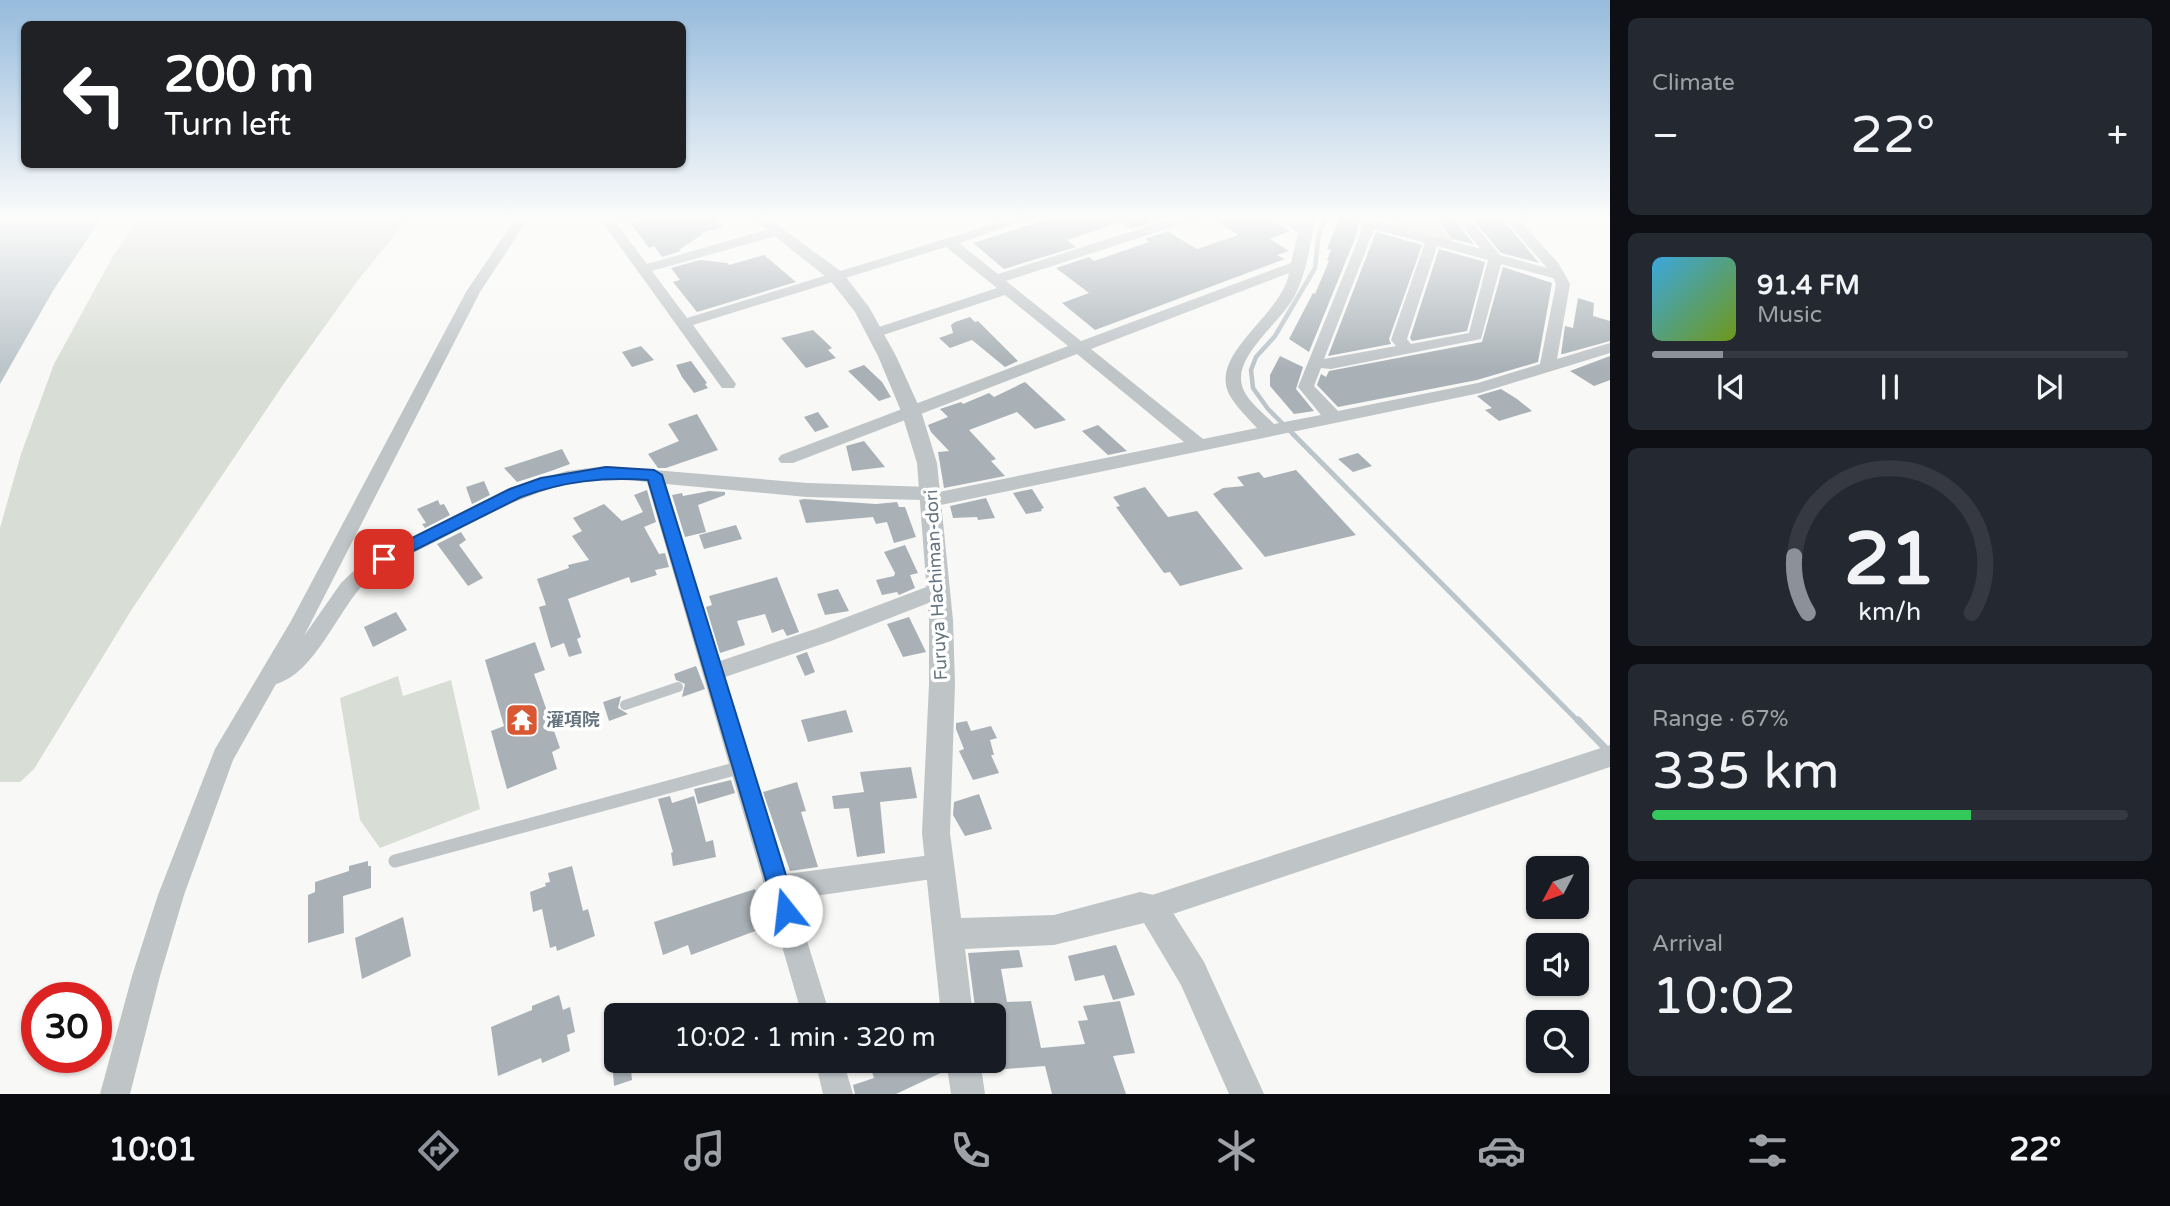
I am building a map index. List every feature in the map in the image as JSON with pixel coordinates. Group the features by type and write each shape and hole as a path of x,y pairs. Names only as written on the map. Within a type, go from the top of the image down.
{"street":[{"path":"115,1094 146,976 171,895 223,756 265,685 473,292 489,267"},
{"path":"648,267 645,268 728,384"},
{"name":"Furuya Hachiman-dori","path":"824,267 851,294 875,332 911,411 927,463 941,620 942,684 936,833 955,1003"},
{"path":"685,323 865,267"},
{"path":"981,267 1198,444"},
{"path":"875,332 1050,267"},
{"path":"786,459 1292,267"},
{"path":"1268,429 1235,390 1232,371 1238,357 1286,301 1298,279 1297,267"},
{"path":"1333,417 1306,387 1354,267"},
{"path":"1407,349 1399,340 1423,267"},
{"path":"1314,363 1331,363 1476,336 1493,267"},
{"path":"1529,267 1558,275"},
{"path":"1547,369 1563,284 1551,267"},
{"path":"265,685 292,663 323,629 354,579 398,551 515,493 541,484 606,472 807,490 931,497 1480,388 1610,348"},
{"path":"654,475 710,675 742,767 813,1003"},
{"path":"710,675 824,635 937,590"},
{"path":"946,934 1054,930 1140,907 1152,908 1610,756"},
{"path":"779,888 939,866"},
{"path":"1152,908 1165,925 1201,995 1247,1094"},
{"path":"832,1073 838,1094"},
{"path":"965,1073 968,1094"}],"lane":[{"path":"625,705 678,687"},
{"path":"395,860 742,767"}],"shaded area":[{"path":"0,267 69,267 54,289 0,384"},
{"path":"107,267 369,267 285,382 132,609 34,769 20,782 0,782 0,528 21,454 54,364"},
{"path":"398,676 403,696 451,680 480,809 380,848 360,820 340,698"}],"building":[{"path":"778,267 796,282 697,312 673,282 680,280 671,268"},
{"path":"1263,267 1095,330 1062,303 1089,293 1056,268"},
{"path":"1326,267 1343,267 1309,352 1289,339 1313,293 1315,294"},
{"path":"1362,267 1414,267 1389,339 1391,344 1328,356"},
{"path":"1433,267 1484,267 1467,331 1412,341 1410,338"},
{"path":"1503,267 1552,283 1538,362 1477,380 1338,407 1317,385 1321,374 1326,377 1329,371 1482,342"},
{"path":"1578,298 1594,303 1593,316 1610,321 1610,341 1561,354 1565,326 1573,328"},
{"path":"970,317 975,322 978,321 1018,361 1005,367 972,340 950,348 939,338 953,333 951,325 955,322"},
{"path":"813,330 832,348 828,350 836,358 806,368 781,338"},
{"path":"641,346 654,360 632,367 622,352"},
{"path":"1280,356 1303,367 1296,389 1314,411 1294,414 1270,386 1270,375"},
{"path":"1610,356 1610,380 1594,386 1570,371"},
{"path":"691,361 708,388 694,393 676,365"},
{"path":"864,365 882,382 891,397 879,401 848,371"},
{"path":"1025,382 1066,420 1035,429 1017,412 969,430 996,459 991,461 1005,476 944,488 938,452 949,451 928,425 948,417 940,409 961,402 963,404 989,393 994,397"},
{"path":"1501,389 1532,411 1499,421 1485,410 1492,408 1477,396"},
{"path":"818,412 829,427 815,432 804,417"},
{"path":"697,414 718,450 666,468 658,468 648,454 679,441 668,424"},
{"path":"1098,425 1127,451 1108,455 1082,431"},
{"path":"864,441 885,467 852,471 846,446"},
{"path":"562,449 570,464 551,471 517,482 504,468"},
{"path":"1358,453 1372,466 1353,472 1338,459"},
{"path":"1296,470 1356,535 1265,557 1213,494 1223,488 1244,486 1237,477 1259,472 1264,478"},
{"path":"484,481 490,495 472,504 466,487"},
{"path":"1145,487 1168,517 1197,511 1243,569 1180,586 1170,572 1164,573 1116,507 1120,506 1113,497"},
{"path":"1032,489 1044,508 1042,511 1026,514 1013,493"},
{"path":"647,490 656,522 644,527 659,554 665,553 669,567 655,570 657,575 631,583 629,577 568,599 581,637 577,639 582,653 569,657 564,643 551,648 539,607 546,605 537,579 569,568 568,565 589,560 572,536 582,531 573,518 604,504 622,521 643,512 634,495"},
{"path":"709,491 725,492 725,495 698,505 706,532 685,537 672,495 682,493 683,496"},
{"path":"986,498 995,518 953,518 950,506"},
{"path":"438,500 440,505 444,504 450,515 425,528 422,524 426,523 417,509"},
{"path":"799,500 876,504 897,502 899,507 905,507 916,537 894,543 887,522 876,524 873,517 806,523"},
{"path":"736,525 742,539 704,549 699,535"},
{"path":"461,532 466,540 459,545 483,578 468,586 437,544"},
{"path":"905,545 918,573 910,575 915,588 899,595 897,592 882,595 876,580 894,576 895,573 884,552"},
{"path":"777,577 799,632 787,636 783,629 772,633 765,614 737,621 745,645 720,653 706,607 712,605 709,596"},
{"path":"838,589 849,611 825,615 817,594"},
{"path":"396,612 407,630 373,647 364,627"},
{"path":"909,617 926,652 903,657 887,624"},
{"name":"灌項院","path":"535,642 545,670 534,674 560,748 552,752 557,769 507,789 491,731 504,726 485,660"},
{"path":"807,652 815,672 805,676 796,656"},
{"path":"696,666 705,689 682,697 685,684 676,680 674,674"},
{"path":"621,696 618,708 628,714 609,721 603,702"},
{"path":"846,710 853,732 808,742 801,720"},
{"path":"967,721 971,731 991,726 997,738 990,740 994,755 991,755 999,773 973,780 959,751 964,749 956,729 956,723"},
{"path":"911,767 917,798 880,802 885,853 857,857 849,808 834,809 832,796 864,792 860,772"},
{"path":"731,780 735,793 698,804 694,789"},
{"path":"797,782 806,811 801,812 818,867 790,871 763,792"},
{"path":"979,794 992,829 965,836 953,815 954,802"},
{"path":"670,796 672,803 694,796 706,842 713,840 716,857 673,866 673,852 658,799"},
{"path":"368,861 368,866 371,866 371,888 343,896 344,933 308,943 308,895 315,892 315,882 349,871 349,866"},
{"path":"572,866 583,911 588,909 595,936 557,951 556,946 550,948 542,909 533,912 530,892 550,882 548,873"},
{"path":"755,889 766,927 691,955 688,945 663,955 654,922"},
{"path":"403,917 411,956 362,979 355,938"},
{"path":"1116,945 1135,995 1113,1000 1104,975 1075,981 1068,956"},
{"path":"1019,950 1023,967 1001,969 1007,1002 1031,1001 1041,1048 1085,1044 1078,1021 1088,1020 1083,1006 1120,1001 1135,1053 1113,1056 1126,1094 1052,1094 1045,1066 1006,1069 1006,1003 974,1003 968,953"},
{"path":"559,995 563,1010 570,1007 575,1032 567,1035 570,1051 542,1063 541,1058 498,1076 491,1027"},
{"path":"613,1073 631,1073 632,1080 614,1086"},
{"path":"872,1073 941,1073 896,1094 855,1094 853,1085 874,1078"}],"waterway":[{"path":"1293,434 1268,409 1253,388 1251,370 1256,357 1275,336 1315,267"},
{"path":"1293,434 1579,722"},
{"path":"1578,720 1610,753"}],"place":[{"name":"灌項院","path":"522,720"}],"route":[{"path":"384,559 515,493 541,484 567,477 606,472 654,475 786,911"}]}
